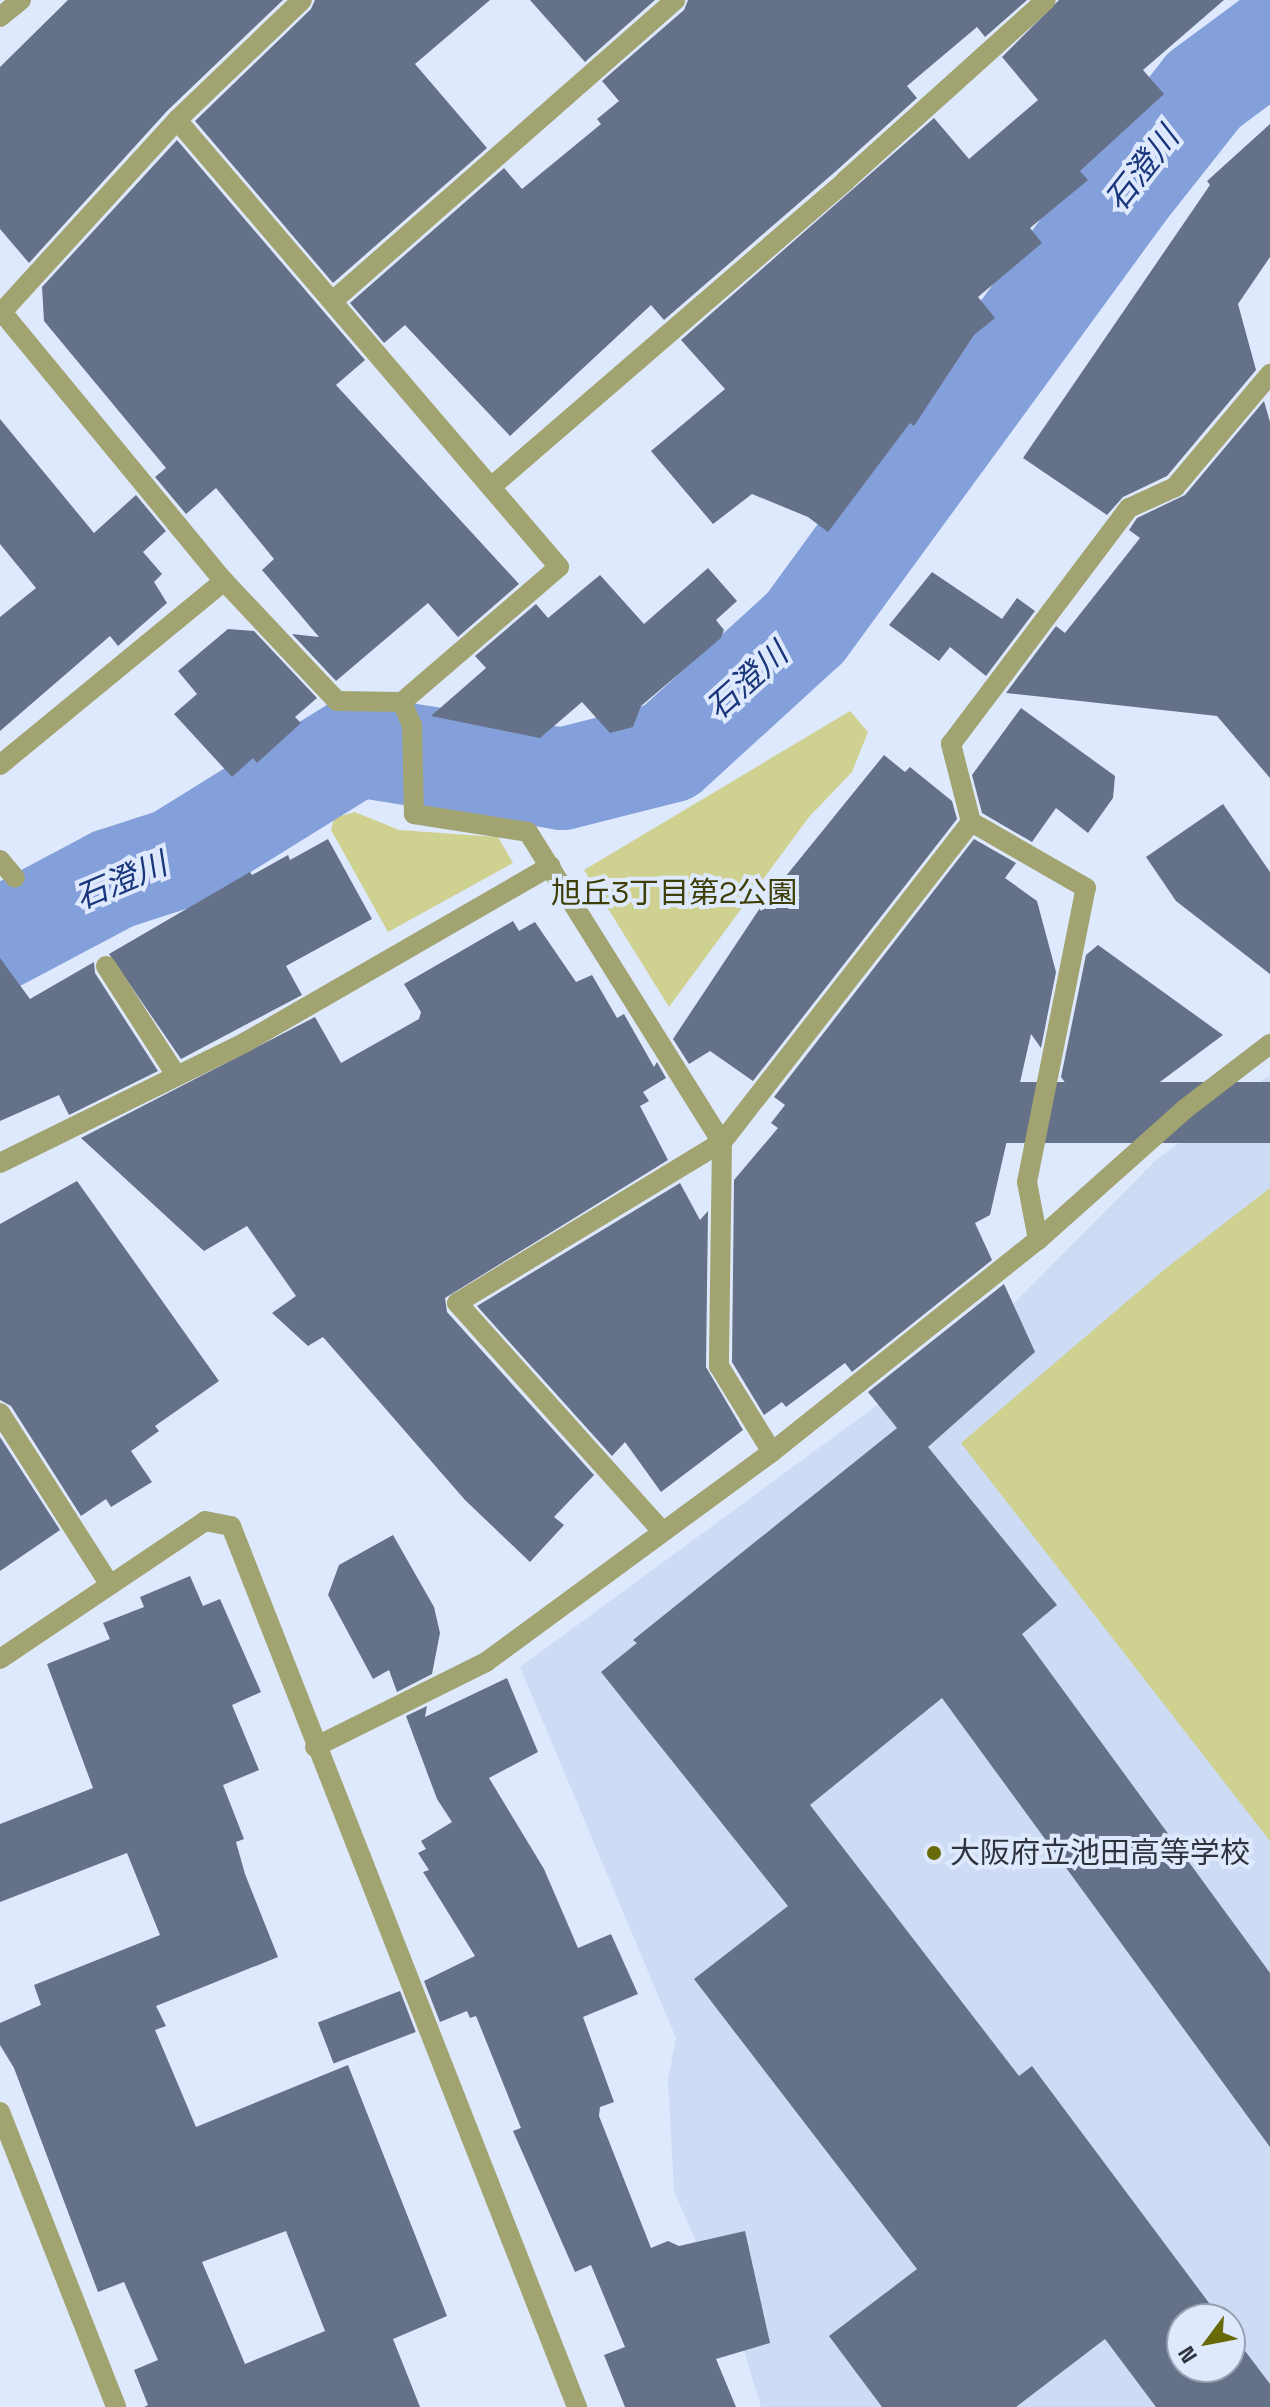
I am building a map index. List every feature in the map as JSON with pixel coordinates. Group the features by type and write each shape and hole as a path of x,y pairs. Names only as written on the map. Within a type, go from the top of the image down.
{"street":[{"path":"0,17 21,0"},
{"path":"177,120 335,299 559,567 402,702 337,701 224,581 1,313 177,120 302,0"},
{"path":"335,299 675,0"},
{"path":"491,487 1046,0"},
{"path":"1038,1240 1027,1182 1086,888 971,822 951,744 1129,508 1175,487 1270,374"},
{"path":"0,765 224,581"},
{"path":"402,702 412,726 411,790 414,814 528,832 722,1142 719,1366 772,1452"},
{"path":"661,1530 457,1303 722,1142 971,822"},
{"path":"0,860 15,878"},
{"path":"0,1163 244,1043 550,866"},
{"path":"106,966 176,1075"},
{"path":"315,1747 486,1662 661,1530 772,1452 1038,1240 1185,1109 1270,1044"},
{"path":"0,1413 110,1585"},
{"path":"0,1659 205,1521 231,1526 315,1747 577,2407"},
{"path":"0,2112 116,2407"}],"shaded area":[{"name":"大阪府立池田高等学校","path":"1270,1075 1270,2407 761,2407 745,2354 674,2191 668,2080 676,2038 520,1667 1007,1310 1155,1161"}],"green space":[{"name":"旭丘3丁目第2公園","path":"850,711 868,732 852,772 809,817 669,1007 584,870"},
{"path":"355,812 399,830 498,837 513,863 388,932 331,830 334,818"},
{"path":"1270,1188 1270,1841 961,1443 1165,1269"}],"building":[{"path":"68,0 283,0 167,111 29,263 0,229 0,67"},
{"path":"315,0 490,0 415,64 487,148 333,283 195,121 311,9"},
{"path":"530,0 655,0 585,62"},
{"path":"688,0 1027,0 985,37 977,27 907,86 917,98 836,171 664,320 651,305 510,436 405,325 384,343 350,303 504,168 522,189 601,124 597,119 619,101 602,81 684,10"},
{"path":"1059,0 1224,0 1143,70 1164,94 1080,171 1088,180 1030,228 1042,243 978,297 995,318 974,335 914,426 910,423 828,532 808,517 752,494 713,524 651,451 725,389 681,340 934,118 969,159 1038,100 1002,57"},
{"path":"1270,124 1270,257 1238,304 1256,370 1167,476 1123,497 1107,515 1023,458 1210,185 1207,181"},
{"path":"177,140 365,360 336,385 519,584 458,637 428,603 336,681 292,634 319,637 262,570 274,559 216,488 186,514 155,477 166,468 44,321 42,287"},
{"path":"1264,401 1270,422 1270,778 1217,716 1006,693 1056,626 1065,633 1140,538 1129,530 1137,518 1185,495"},
{"path":"0,419 94,533 136,495 166,531 143,552 162,574 154,582 167,603 118,646 110,636 0,731 0,617 36,588 0,544"},
{"path":"708,568 737,601 716,620 724,630 721,638 641,706 633,727 610,733 582,702 540,738 431,716 486,668 475,656 536,604 548,618 600,575 644,624"},
{"path":"932,572 1002,619 1017,598 1035,611 986,676 950,647 939,661 889,625"},
{"path":"228,629 254,631 317,698 295,717 301,723 257,763 253,758 232,777 174,714 197,694 178,671"},
{"path":"1021,708 1115,776 1113,798 1088,833 1056,808 1032,842 982,813 972,775"},
{"path":"884,755 905,772 910,767 952,801 957,819 753,1081 710,1051 689,1064 673,1039 760,908"},
{"path":"1223,804 1270,872 1270,974 1176,901 1146,857"},
{"path":"328,839 372,919 286,966 302,995 181,1059 109,954 250,872 252,875 288,855 290,860"},
{"path":"974,839 1016,863 1005,878 1037,901 1056,972 1041,1048 1031,1034 990,1215 975,1223 992,1260 852,1372 845,1363 786,1407 782,1402 764,1415 732,1362 734,1180 778,1128 771,1123 785,1105 774,1097"},
{"path":"513,921 519,931 535,922 576,982 592,975 617,1018 624,1014 654,1067 657,1062 666,1078 643,1092 649,1101 640,1106 668,1160 445,1298 447,1312 594,1475 554,1517 564,1525 530,1562 465,1500 323,1337 308,1346 272,1313 296,1296 247,1226 204,1251 81,1138 315,1017 341,1063 419,1019 421,1012 404,984"},
{"path":"1098,945 1223,1035 1098,1128 1061,1077 1086,955"},
{"path":"0,958 30,999 94,962 95,973 158,1071 69,1115 59,1095 0,1121"},
{"path":"935,1082 1270,1082 1270,1143 935,1143"},
{"path":"77,1181 219,1381 155,1426 159,1431 131,1451 152,1482 111,1507 106,1499 81,1516 11,1406 0,1400 0,1224"},
{"path":"680,1183 700,1220 708,1211 706,1367 743,1430 661,1492 625,1442 612,1456 477,1306"},
{"path":"1004,1284 1035,1352 928,1447 1057,1605 1022,1634 1270,1973 1270,2147 942,1698 810,1805 1019,2076 1032,2066 1209,2303 1166,2303 1166,2383 1246,2383 1246,2352 1270,2384 1270,2407 1156,2407 1105,2339 1016,2407 882,2407 829,2336 917,2269 694,1979 788,1906 601,1672 637,1643 633,1640 897,1428 868,1392"},
{"path":"0,1437 60,1530 0,1571"},
{"path":"393,1535 434,1607 440,1633 432,1674 397,1692 389,1670 373,1679 328,1595 339,1565"},
{"path":"190,1576 203,1606 220,1599 261,1692 232,1705 259,1770 223,1785 244,1839 236,1842 245,1874 278,1957 156,2006 166,2026 155,2030 196,2127 348,2065 447,2316 393,2339 420,2407 144,2407 148,2405 134,2370 158,2360 124,2282 98,2292 14,2068 0,2045 0,2023 41,2005 34,1985 160,1935 127,1853 0,1902 0,1824 93,1788 47,1664 110,1639 103,1623 144,1607 140,1597","holes":["286,2231 325,2331 245,2364 202,2262"]},
{"path":"507,1678 538,1752 489,1778 544,1869 578,1948 611,1934 638,1994 583,2017 614,2102 600,2107 599,2116 651,2248 668,2241 679,2246 745,2231 770,2343 716,2359 736,2407 625,2407 604,2355 625,2347 591,2265 575,2272 513,2131 521,2128 476,2016 470,2018 467,2011 440,2022 424,1981 475,1956 423,1872 429,1870 418,1853 426,1849 421,1841 452,1822 437,1799 406,1716 427,1706 425,1717"},
{"path":"400,1991 416,2032 334,2064 318,2023"}],"waterway":[{"name":"石澄川","path":"0,939 113,879 175,859 357,746 562,779 669,752 805,628 1125,190 1204,90 1270,41"}],"place":[{"name":"大阪府立池田高等学校","path":"934,1853"}]}
